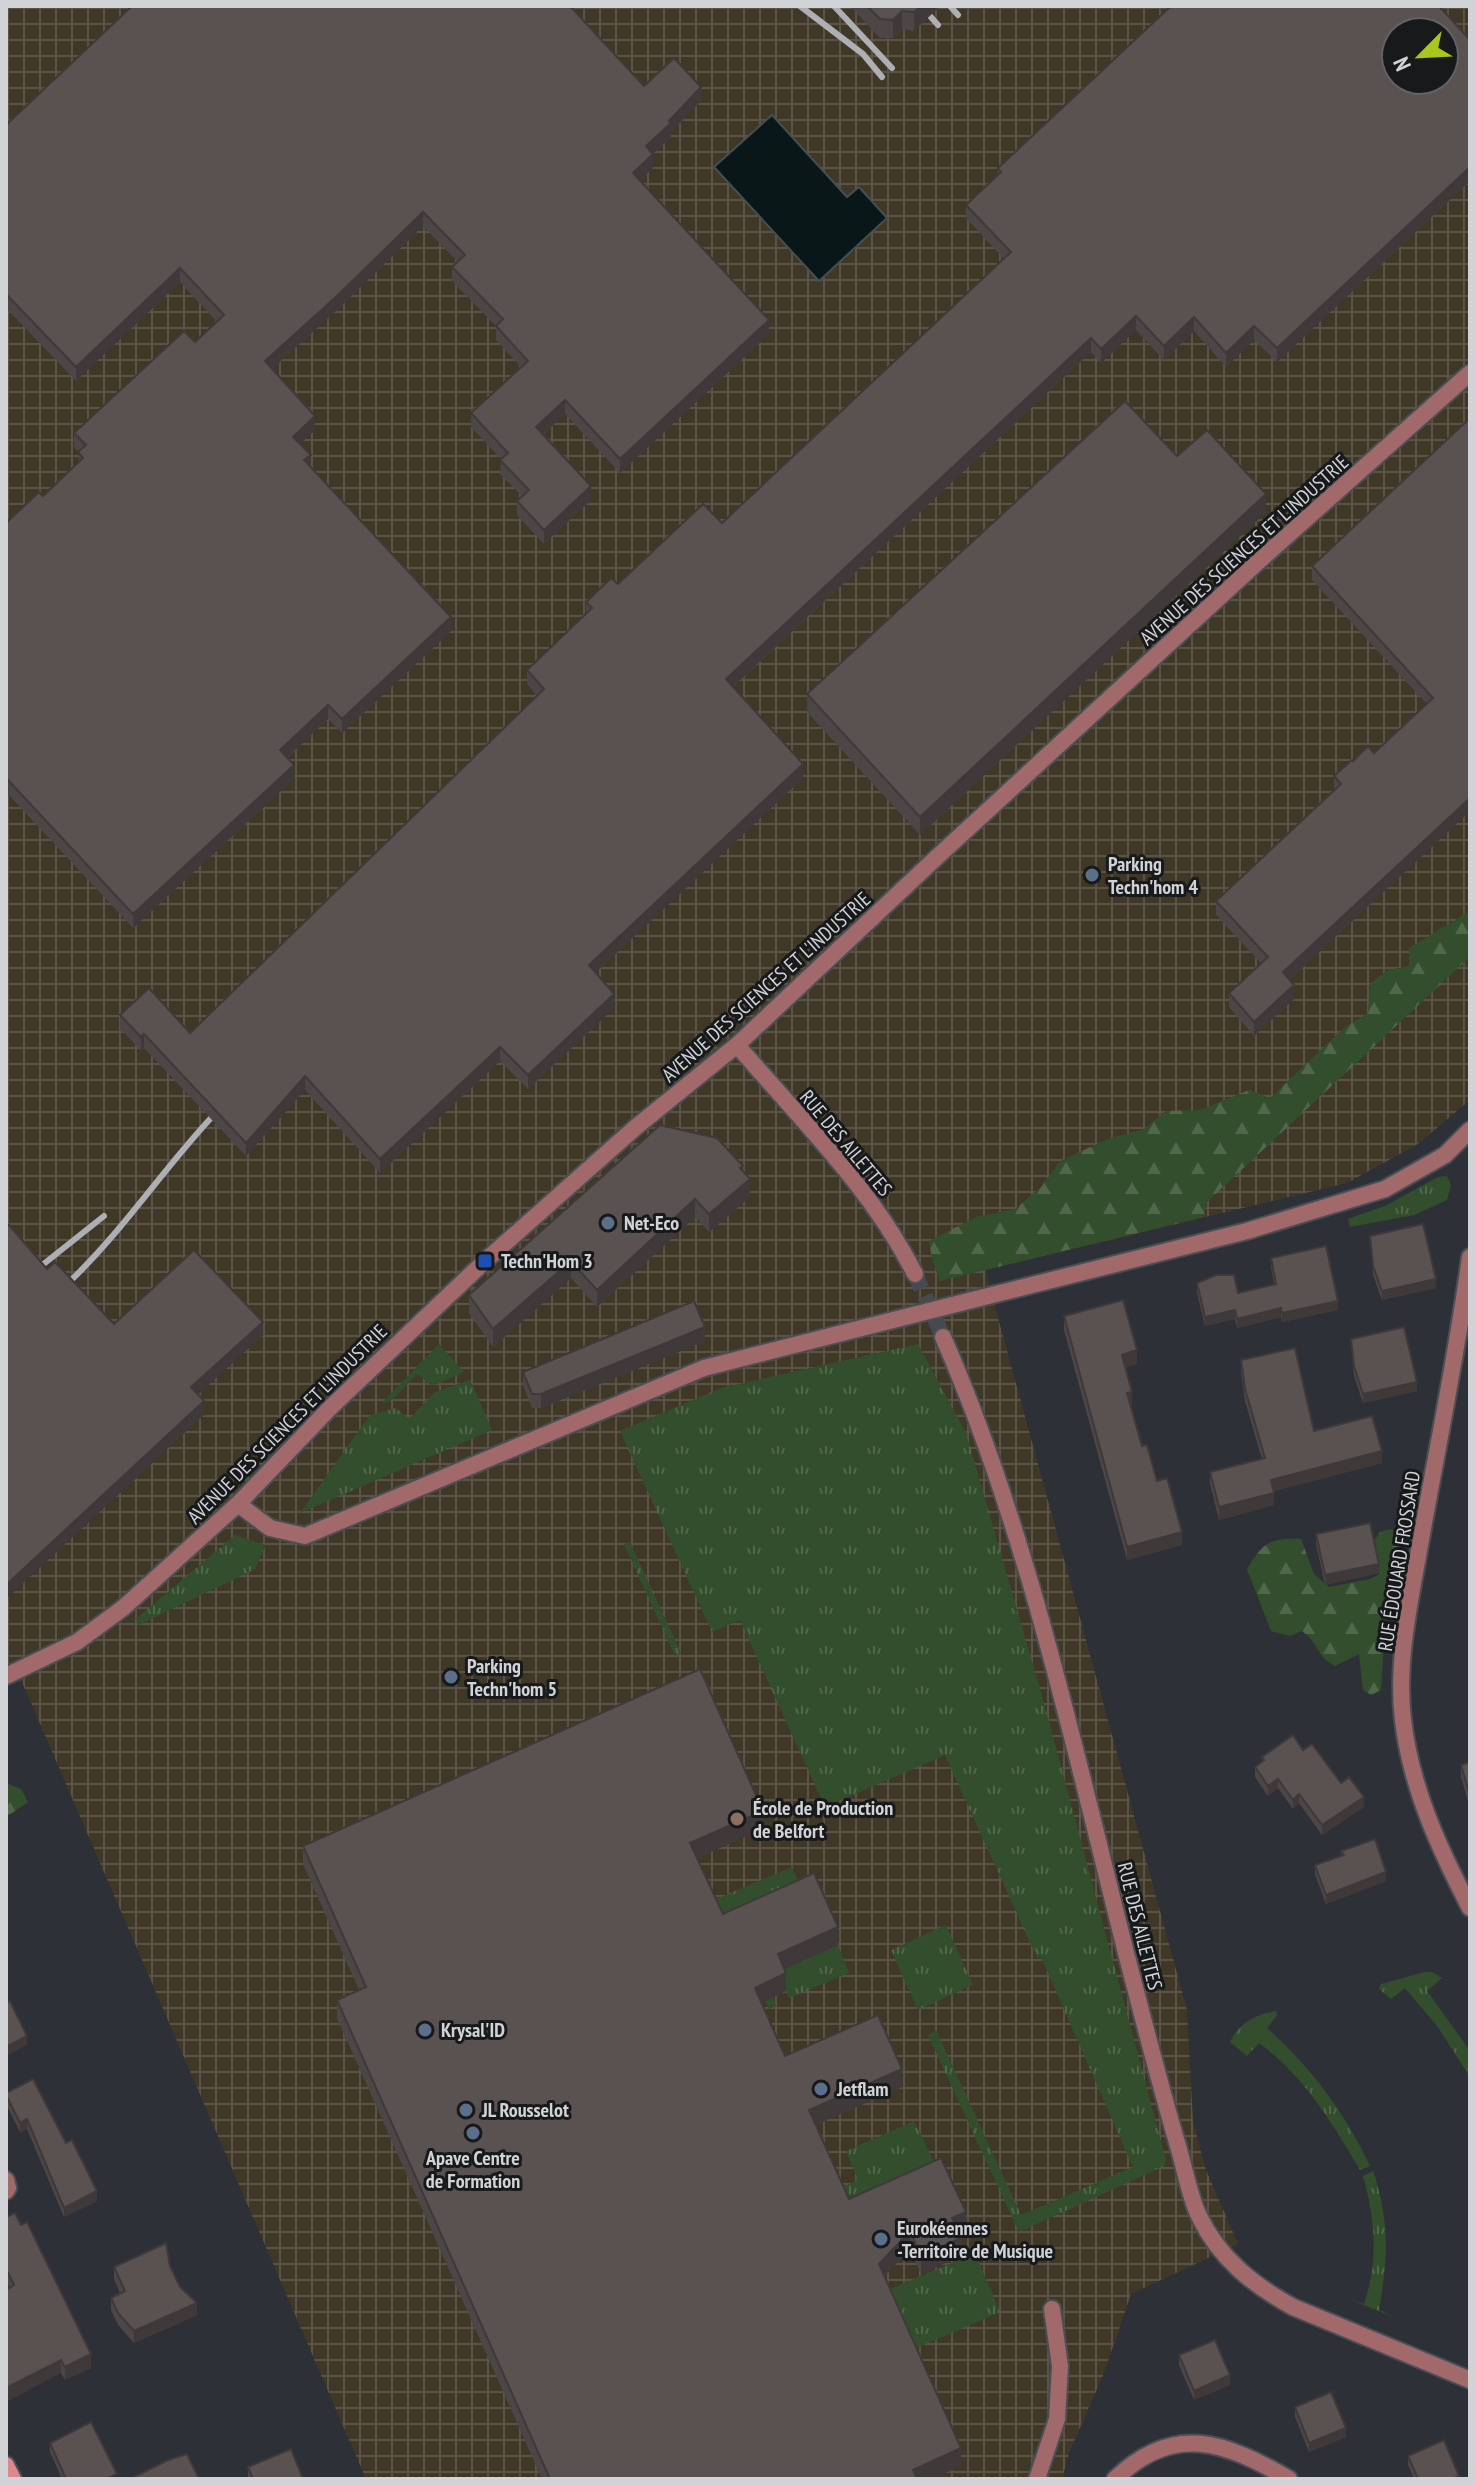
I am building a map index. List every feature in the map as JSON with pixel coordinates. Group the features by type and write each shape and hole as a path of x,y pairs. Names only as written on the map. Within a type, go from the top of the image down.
{"main road":[{"path":"6,2465 13,2479"}],"street":[{"name":"AVENUE DES SCIENCES ET L'INDUSTRIE","path":"6,1676 77,1642 123,1608 238,1504 331,1407 485,1261 636,1127 737,1045 1260,560 1470,373"},
{"name":"RUE DES AILETTES","path":"737,1045 869,1198 915,1274"},
{"path":"238,1504 270,1528 305,1536 704,1368 1247,1231 1385,1189 1445,1155 1470,1130"},
{"name":"RUE ÉDOUARD FROSSARD","path":"1470,1257 1456,1356 1436,1452 1403,1648 1403,1718 1410,1763 1423,1811 1470,1908"},
{"name":"RUE DES AILETTES","path":"943,1337 966,1390 1006,1505 1062,1698 1161,2089 1198,2213 1213,2240 1234,2266 1269,2294 1293,2307 1470,2380"},
{"path":"6,2180 6,2191"},
{"path":"1037,2479 1057,2419 1060,2366 1052,2309"},
{"path":"1115,2479 1135,2459 1163,2446 1199,2443 1226,2448 1289,2479"}],"shaded area":[{"path":"6,6 1470,6 1470,1100 1418,1144 1347,1183 985,1270 1187,2010 1193,2122 1206,2170 1238,2244 1131,2294 1104,2373 1069,2453 1062,2479 366,2479 22,1682 6,1682"},
{"path":"772,115 847,197 859,187 887,218 819,281 714,167"}],"green space":[{"path":"1470,911 1470,957 1206,1203 1204,1217 940,1281 929,1241 976,1217 1015,1209 1042,1186 1060,1161 1108,1139 1144,1129 1166,1111 1200,1110 1249,1090 1270,1098 1345,1027 1368,1013 1370,984 1387,970 1409,966 1409,948"},
{"path":"1447,1176 1451,1185 1447,1200 1414,1215 1350,1227 1348,1219 1385,1206 1438,1177"},
{"path":"439,1344 464,1372 432,1386 417,1374 392,1400 381,1404"},
{"path":"918,1344 966,1433 1044,1703 1166,2160 1164,2166 1019,2232 928,2035 936,2030 1021,2215 1133,2167 1041,1957 1037,1958 945,1755 825,1807 740,1620 712,1632 620,1431 721,1388"},
{"path":"470,1380 492,1430 300,1513 370,1415 396,1408 409,1419 435,1392"},
{"path":"1391,1529 1399,1533 1401,1545 1385,1626 1381,1690 1371,1695 1363,1690 1359,1654 1335,1666 1302,1631 1290,1636 1271,1631 1247,1569 1268,1544 1282,1539 1301,1539 1314,1574 1329,1587 1370,1579 1380,1574 1374,1541 1380,1532"},
{"path":"235,1535 266,1545 255,1569 139,1625 136,1619"},
{"path":"630,1542 681,1653 675,1656 624,1544"},
{"path":"6,1780 8,1784 21,1789 28,1802 6,1817"},
{"path":"792,1867 804,1895 723,1932 709,1902"},
{"path":"946,1925 973,1985 918,2010 891,1950"},
{"path":"838,1945 849,1973 789,1998 783,1984 770,1990 776,2006 769,2009 756,1982"},
{"path":"1425,1972 1442,1978 1427,1991 1470,2051 1470,2077 1438,2027 1405,1988 1391,1999 1379,1989 1381,1984"},
{"path":"1276,2011 1277,2015 1267,2028 1326,2092 1370,2166 1360,2170 1316,2101 1275,2056 1259,2043 1247,2056 1230,2042 1249,2020"},
{"path":"914,2121 941,2176 849,2217 837,2189 858,2180 846,2151"},
{"path":"1373,2171 1379,2189 1386,2240 1379,2310 1397,2318 1346,2298 1364,2304 1369,2288 1374,2240 1363,2176"},
{"path":"975,2253 1000,2312 914,2349 888,2290"}],"building":[{"path":"132,6 570,6 644,86 674,58 701,87 669,121 671,123 646,146 653,154 633,173 769,320 620,459 565,400 536,427 591,486 544,530 517,501 529,490 500,460 508,453 471,413 528,361 496,326 503,319 452,267 465,255 423,212 265,361 315,416 293,437 311,455 304,460 451,617 342,719 328,705 280,750 294,765 133,914 6,778 6,523 39,492 43,496 83,458 78,452 86,445 74,433 184,331 195,342 224,315 180,268 76,367 6,294 6,125"},
{"path":"867,6 921,6 914,12 902,11 893,20 880,19"},
{"path":"1171,6 1439,6 1448,16 1380,16 1380,96 1460,96 1460,29 1470,40 1470,167 1277,348 1254,326 1226,353 1194,317 1164,346 1136,316 1101,349 1091,338 726,679 803,764 589,965 614,994 528,1075 500,1047 380,1159 305,1076 246,1143 144,1034 141,1037 120,1015 149,988 190,1033 544,689 527,670 592,608 586,602 611,578 618,584 703,504 722,523 1011,252 966,205 1001,172 998,168"},
{"path":"1125,401 1177,456 1207,430 1266,494 920,817 807,694"},
{"path":"1470,418 1470,798 1283,972 1294,985 1254,1022 1229,993 1268,957 1216,901 1341,784 1334,776 1368,746 1374,753 1433,698 1312,566"},
{"path":"660,1125 717,1138 743,1166 740,1168 750,1179 709,1214 695,1199 597,1290 571,1261 493,1329 469,1295"},
{"path":"1423,1224 1436,1279 1382,1291 1373,1266 1370,1236"},
{"path":"9,1225 47,1269 55,1262 114,1324 194,1250 263,1322 191,1387 204,1401 6,1585 6,1226"},
{"path":"1326,1246 1338,1301 1282,1313 1281,1308 1237,1319 1235,1310 1205,1317 1197,1283 1216,1275 1234,1275 1238,1293 1276,1284 1271,1258"},
{"path":"1123,1300 1137,1350 1122,1355 1132,1392 1127,1393 1142,1446 1147,1445 1157,1481 1167,1478 1182,1532 1127,1547 1064,1316"},
{"path":"694,1301 705,1327 541,1394 532,1394 523,1372"},
{"path":"1404,1327 1417,1382 1363,1394 1354,1366 1351,1339"},
{"path":"1295,1348 1314,1431 1372,1416 1382,1451 1271,1480 1274,1493 1219,1507 1210,1472 1265,1458 1245,1389 1241,1360"},
{"path":"1370,1523 1379,1564 1325,1575 1316,1534"},
{"path":"700,1669 763,1811 690,1843 723,1914 814,1873 838,1927 778,1954 786,1973 755,1988 785,2056 878,2015 902,2069 809,2110 849,2199 941,2158 966,2212 952,2218 961,2238 921,2256 910,2231 879,2264 961,2448 913,2470 917,2479 550,2479 337,2000 366,1987 303,1846"},
{"path":"1293,1735 1303,1750 1312,1744 1341,1783 1349,1777 1364,1797 1322,1825 1299,1794 1293,1800 1278,1779 1268,1786 1255,1767 1264,1760 1262,1757"},
{"path":"1470,1762 1470,1796 1461,1765"},
{"path":"1375,1839 1386,1872 1326,1895 1315,1865 1344,1855 1341,1851"},
{"path":"10,2001 27,2036 6,2047 6,2003"},
{"path":"33,2079 66,2143 72,2140 97,2191 64,2208 27,2119 20,2123 6,2095"},
{"path":"15,2213 21,2225 27,2222 91,2354 65,2367 61,2360 6,2388 6,2290 14,2285 6,2269 6,2217"},
{"path":"166,2243 170,2266 180,2287 197,2303 134,2331 118,2313 111,2298 125,2291 114,2267"},
{"path":"1215,2340 1230,2375 1194,2391 1179,2355"},
{"path":"1331,2392 1346,2428 1309,2443 1295,2407"},
{"path":"91,2422 117,2474 106,2479 66,2479 50,2443"},
{"path":"1444,2440 1459,2476 1452,2479 1418,2479 1408,2456"},
{"path":"291,2449 303,2479 253,2479 248,2467"},
{"path":"187,2454 199,2479 130,2479 168,2460"}],"tunnel":[{"path":"915,1274 943,1337"}],"railway":[{"path":"800,6 863,54 882,77"},
{"path":"834,6 892,68"},
{"path":"950,6 958,15"},
{"path":"930,16 938,25"},
{"path":"65,1286 85,1267 211,1118"},
{"path":"36,1270 104,1216"}],"place":[{"name":"Parking Techn'hom 4","path":"1092,875"},
{"name":"Net-Eco","path":"608,1223"},
{"name":"Techn'Hom 3","path":"485,1261"},
{"name":"Parking Techn'hom 5","path":"451,1677"},
{"name":"École de Production de Belfort","path":"737,1819"},
{"name":"Krysal'ID","path":"425,2030"},
{"name":"Jetflam","path":"821,2089"},
{"name":"JL Rousselot","path":"466,2110"},
{"name":"Apave Centre de Formation","path":"473,2133"},
{"name":"Eurokéennes -Territoire de Musique","path":"881,2239"}]}
